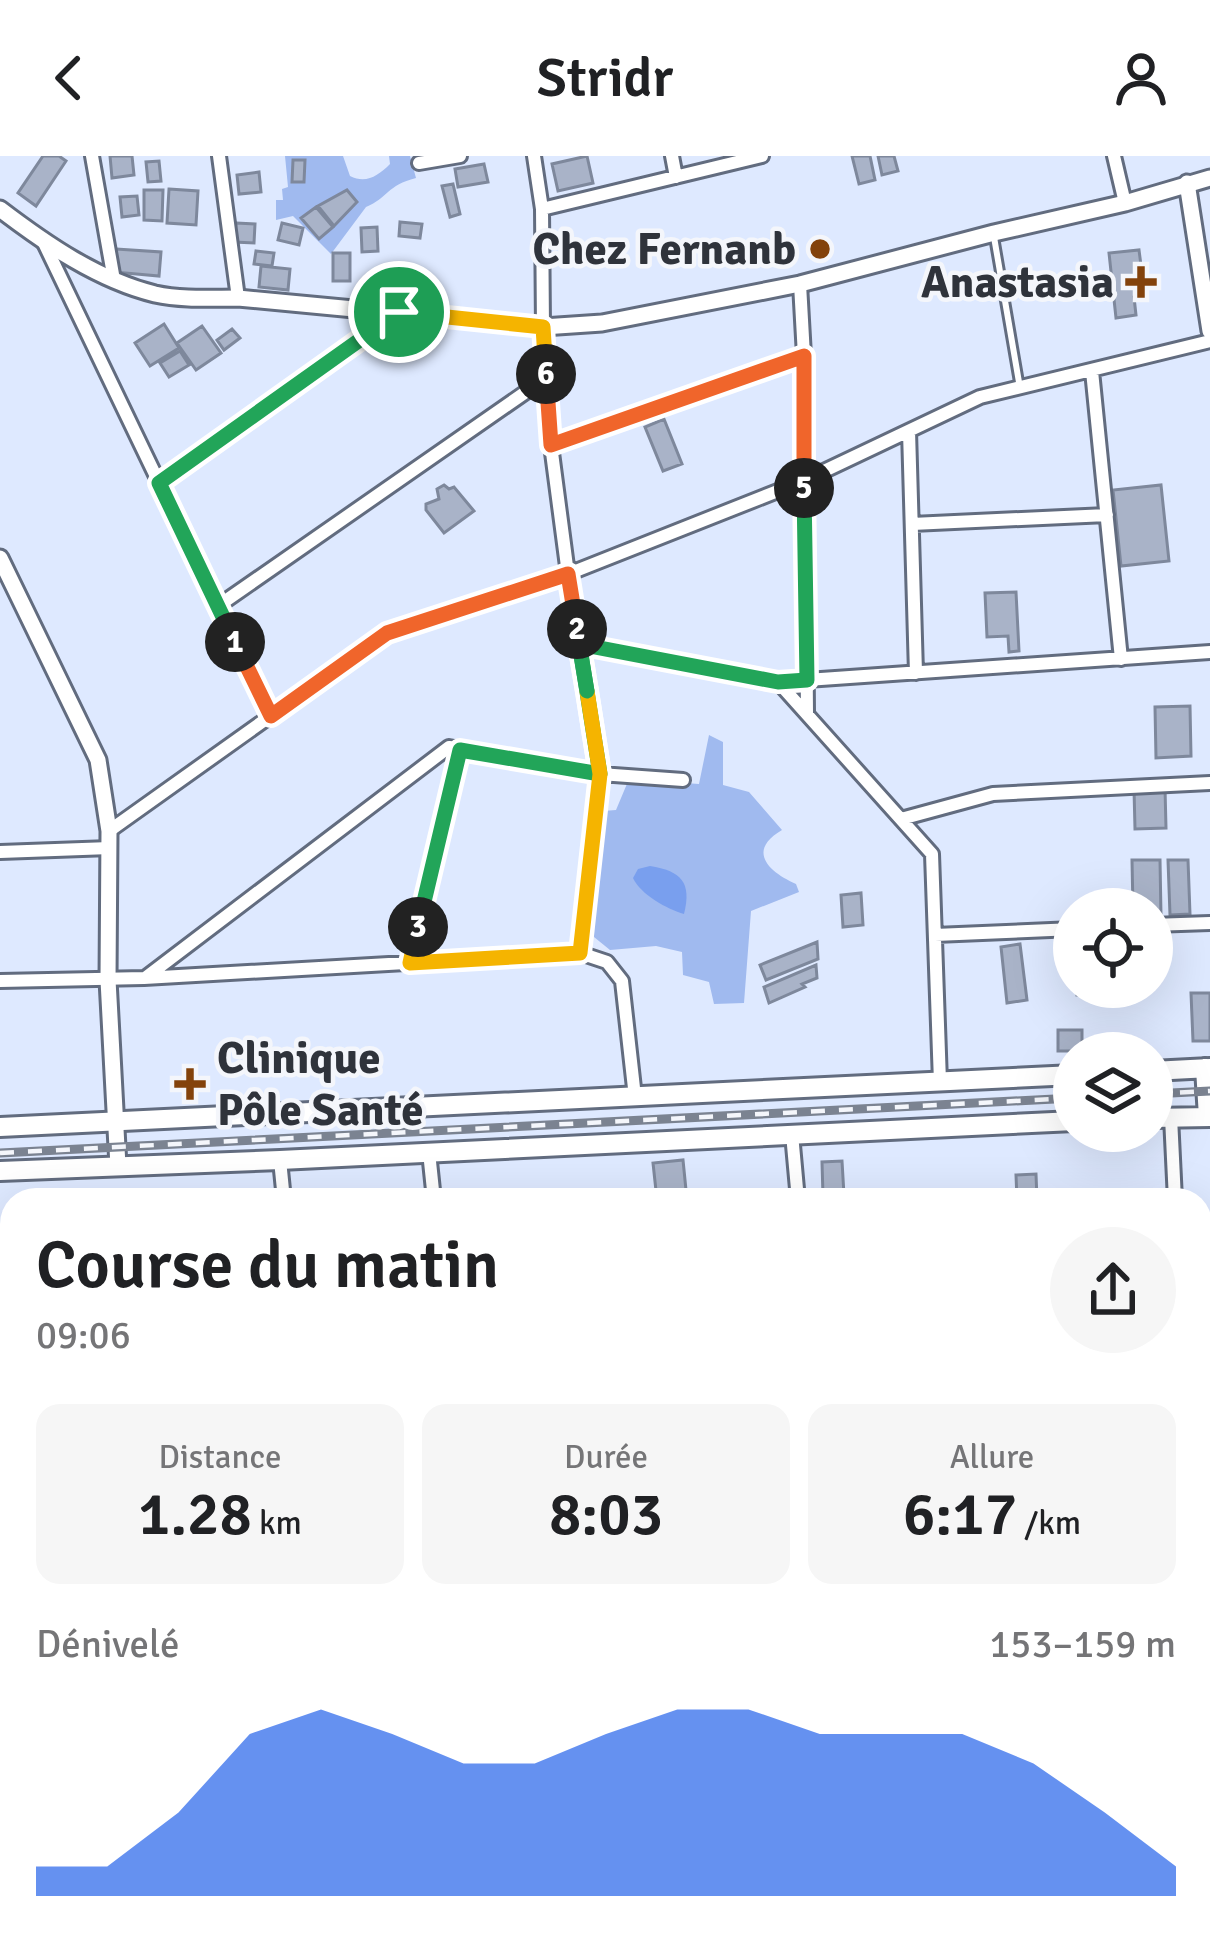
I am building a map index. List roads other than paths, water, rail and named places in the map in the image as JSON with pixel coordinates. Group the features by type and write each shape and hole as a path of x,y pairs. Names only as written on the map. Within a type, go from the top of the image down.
{"main road":[{"path":"1173,1070 1208,1068 1209,1117 1173,1117"},
{"path":"0,1127 1053,1076"},
{"path":"0,1171 1053,1122"}],"street":[{"path":"92,156 114,280"},
{"path":"219,156 238,298"},
{"path":"419,163 460,156"},
{"path":"534,156 542,209 551,445 600,774 580,953"},
{"path":"672,156 676,177"},
{"path":"542,209 762,156"},
{"path":"1114,156 1124,203"},
{"path":"0,209 43,242 114,280 155,294 543,327 624,319 800,284 1210,178"},
{"path":"1186,183 1210,331"},
{"path":"43,242 271,716"},
{"path":"800,284 807,715"},
{"path":"159,483 399,312"},
{"path":"0,836 2,852 110,840 387,633 568,574 803,481 980,397 1210,341"},
{"path":"551,445 804,356"},
{"path":"1092,371 1120,659"},
{"path":"218,606 546,378"},
{"path":"909,431 916,673"},
{"path":"912,524 1107,515"},
{"path":"0,558 98,760 110,840 108,980 118,1166"},
{"path":"579,644 778,682 1210,652"},
{"path":"778,682 932,854 940,1082"},
{"path":"144,978 449,748 600,774 683,779"},
{"path":"410,963 460,750"},
{"path":"901,820 993,794 1210,782"},
{"path":"1173,925 1210,923"},
{"path":"935,934 1053,929"},
{"path":"0,981 108,980 580,953 607,962 622,981 634,1097"},
{"path":"792,1134 797,1188"},
{"path":"429,1152 433,1188"},
{"path":"1167,1152 1173,1188"},
{"path":"280,1160 283,1188"}],"lane":[{"path":"994,233 1020,388"}],"railway":[{"path":"1173,1093 1210,1091"},
{"path":"0,1153 1053,1099"}],"place":[{"name":"Chez Fernanb","path":"820,249"},
{"name":"Anastasia","path":"1141,282"},
{"name":"Clinique Pôle Santé","path":"190,1084"}]}
